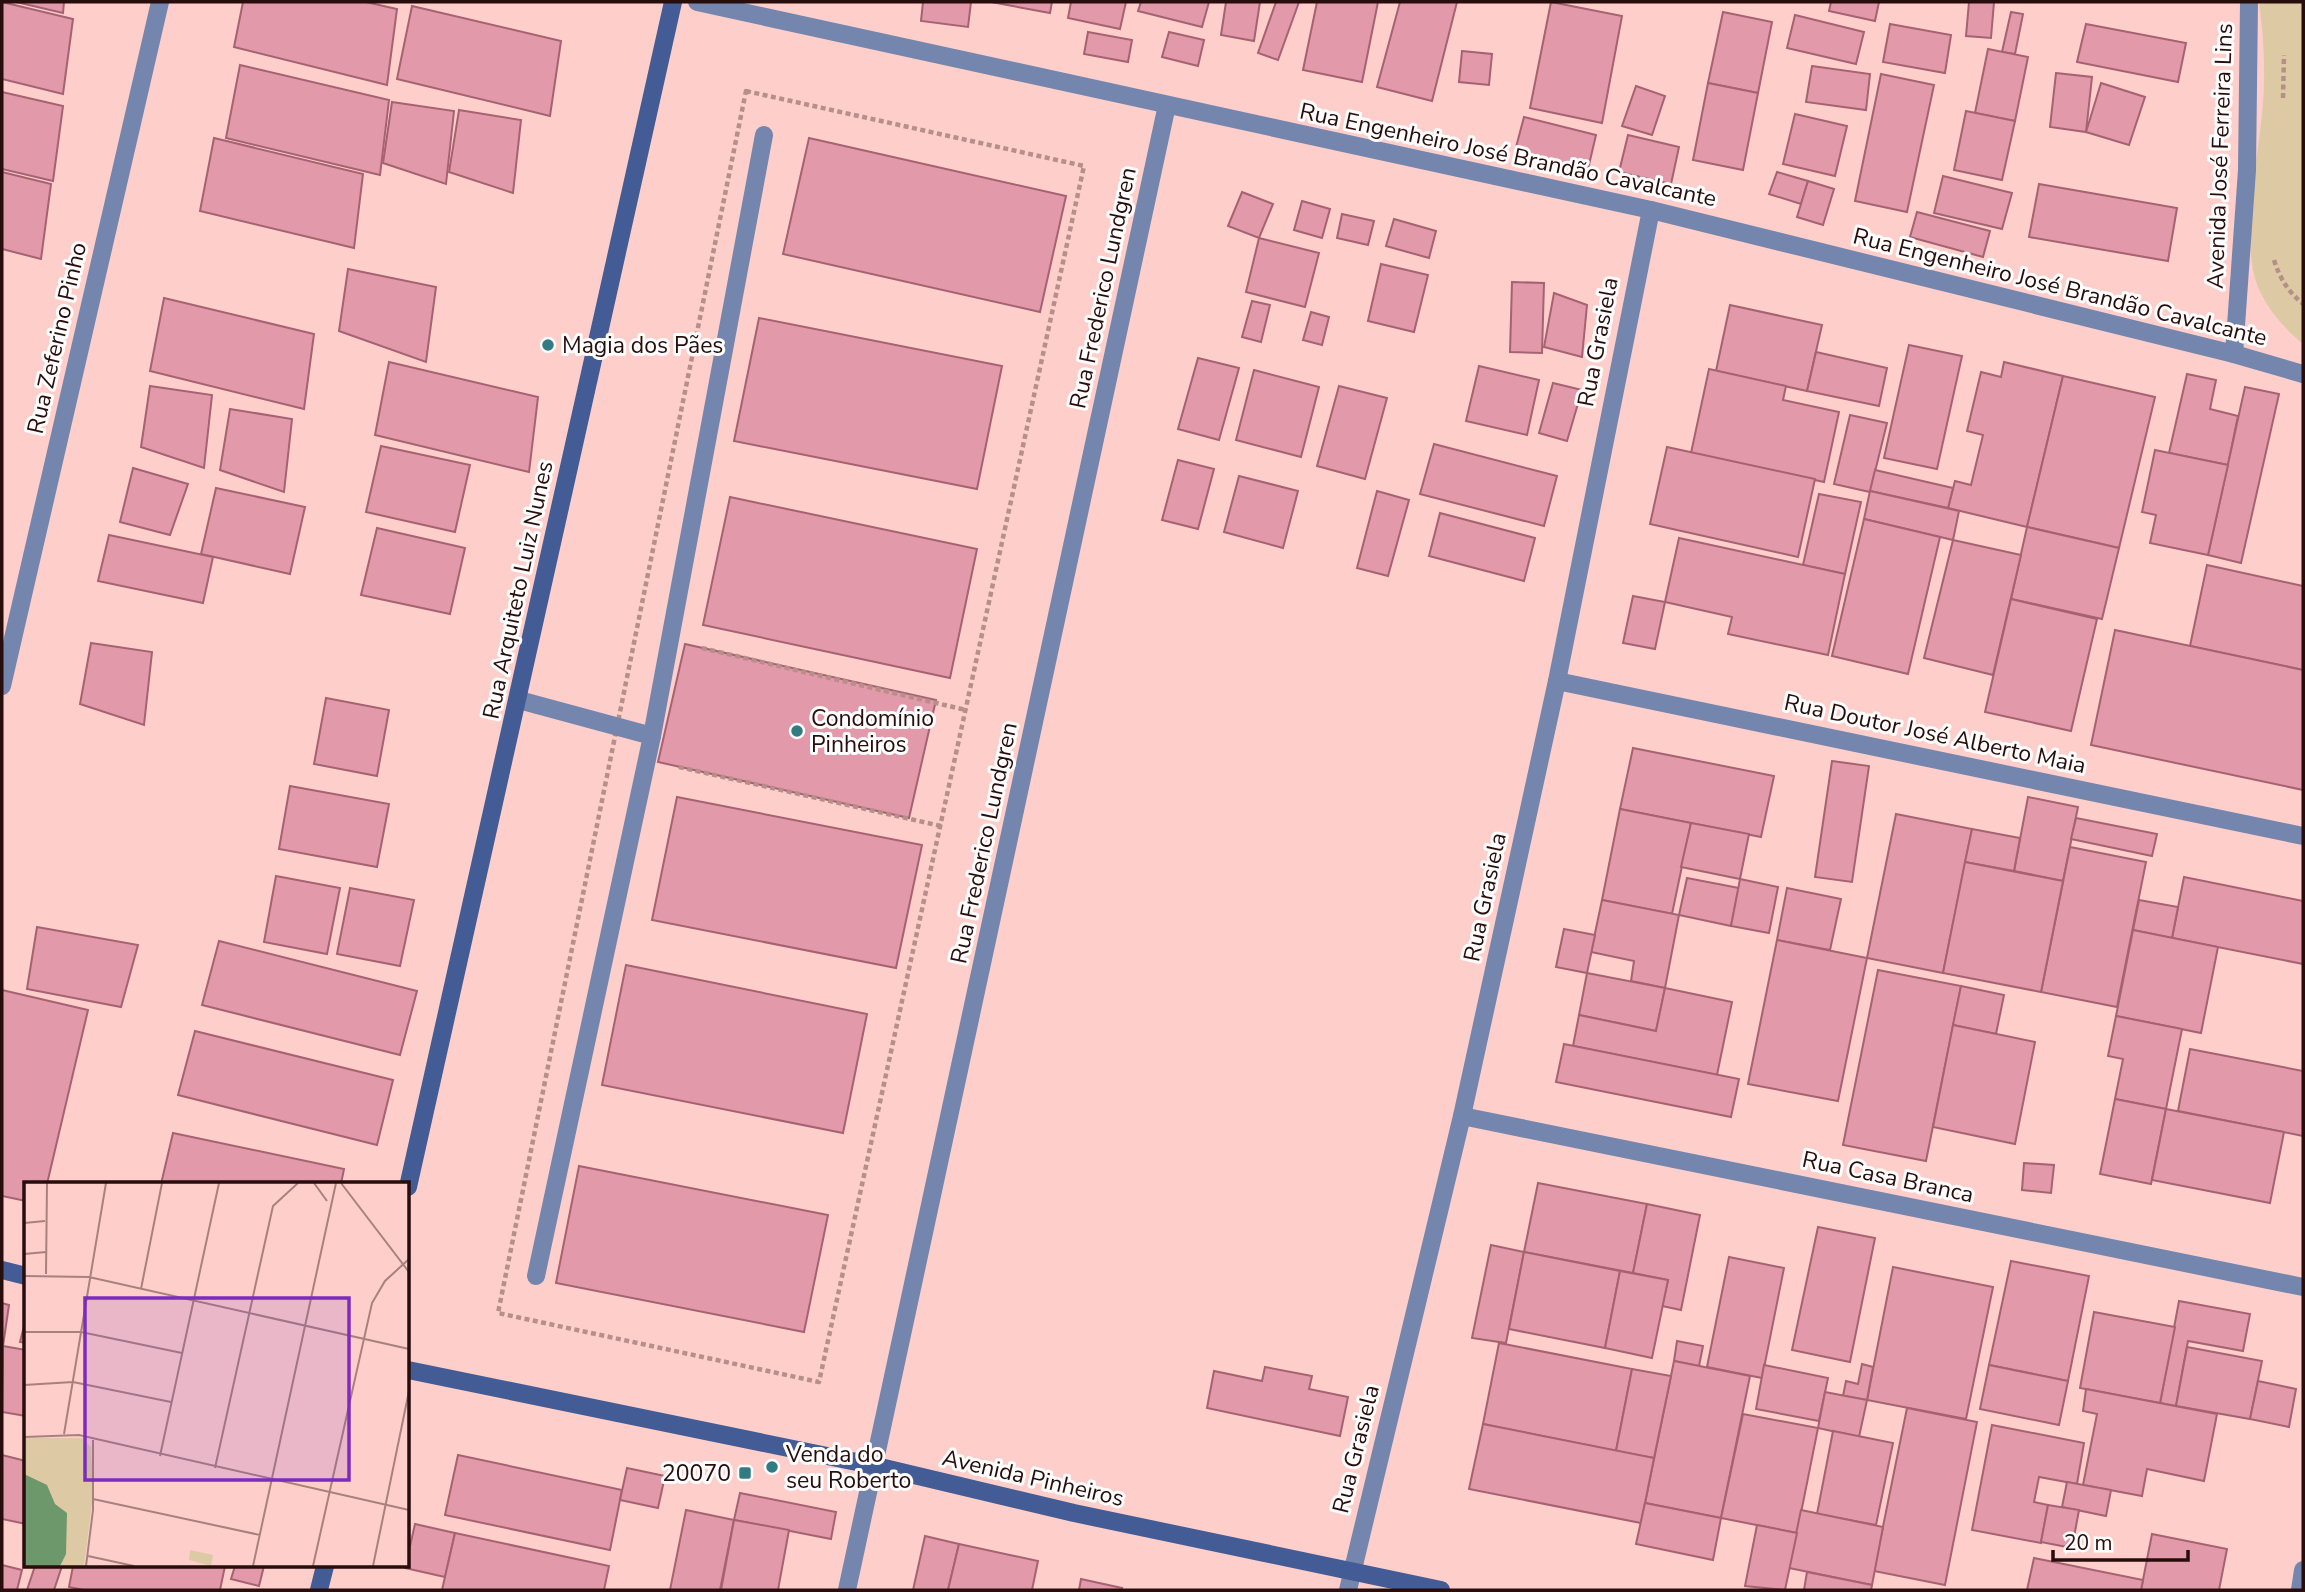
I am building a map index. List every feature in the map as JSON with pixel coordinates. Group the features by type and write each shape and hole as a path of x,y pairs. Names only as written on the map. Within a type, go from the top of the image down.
{"main road":[{"name":"Rua Arquiteto Luiz Nunes","path":"409,1182 673,2"},
{"path":"2,1270 24,1276"},
{"name":"Avenida Pinheiros","path":"410,1370 876,1466 1074,1513 1441,1590"},
{"path":"319,1590 324,1568"}],"street":[{"name":"Rua Zeferino Pinho","path":"2,686 160,2"},
{"name":"Rua Engenheiro José Brandão Cavalcante","path":"697,2 1651,211 2234,354 2303,374"},
{"name":"Avenida José Ferreira Lins","path":"2234,354 2247,170 2249,2"},
{"name":"Rua Frederico Lundgren","path":"848,1590 1167,106"},
{"path":"536,1276 671,646 764,135"},
{"name":"Rua Grasiela","path":"1348,1590 1462,1116 1557,681 1651,211"},
{"name":"Rua Doutor José Alberto Maia","path":"1557,681 2303,836"},
{"path":"519,700 617,727 650,744"},
{"name":"Rua Casa Branca","path":"1462,1116 2303,1287"},
{"path":"2300,1590 2303,1570"}],"path":[{"path":"746,90 1084,166 966,710 819,1382 498,1313 746,90"},
{"path":"671,646 685,644 966,710"},
{"path":"650,744 658,762 941,826"}],"shaded area":[{"path":"2259,2 2303,2 2303,344 2265,301 2253,270 2250,232 2252,192 2264,86"}],"building":[{"path":"2,2 73,19 63,94 2,79"},
{"path":"16,2 64,2 63,13"},
{"path":"243,2 366,2 397,9 387,85 234,47"},
{"path":"923,2 971,2 968,27 921,21"},
{"path":"991,2 1052,2 1050,13"},
{"path":"1071,2 1126,2 1120,29 1068,18"},
{"path":"1141,2 1209,2 1202,27 1138,11"},
{"path":"1226,2 1260,2 1254,41 1221,35"},
{"path":"1276,2 1299,2 1278,60 1258,53"},
{"path":"1317,2 1378,2 1362,82 1303,70"},
{"path":"1400,2 1457,2 1432,101 1377,87"},
{"path":"1551,2 1622,16 1602,123 1530,108"},
{"path":"1831,2 1879,2 1875,21 1829,11"},
{"path":"1969,2 1994,2 1991,38 1966,36"},
{"path":"412,6 561,41 550,116 397,79"},
{"path":"1723,12 1772,22 1758,93 1708,83"},
{"path":"2011,12 2023,14 2015,54 2002,52"},
{"path":"1795,15 1864,32 1856,64 1787,48"},
{"path":"1890,24 1951,35 1945,73 1883,62"},
{"path":"2086,24 2186,43 2178,82 2077,62"},
{"path":"1088,32 1132,40 1128,62 1084,54"},
{"path":"1169,32 1204,40 1198,66 1162,57"},
{"path":"1988,49 2028,57 2015,121 1975,113"},
{"path":"1462,51 1492,54 1489,85 1459,82"},
{"path":"240,65 389,100 380,175 226,138"},
{"path":"1812,66 1870,74 1866,110 1806,102"},
{"path":"2056,73 2092,77 2086,132 2050,127"},
{"path":"1881,74 1934,85 1907,212 1855,201"},
{"path":"1708,83 1758,93 1743,170 1693,160"},
{"path":"2101,83 2145,97 2129,145 2086,132"},
{"path":"1636,86 1665,96 1652,135 1622,126"},
{"path":"2,92 63,106 53,181 2,169"},
{"path":"392,102 454,111 446,184 383,163"},
{"path":"459,110 521,120 513,193 449,172"},
{"path":"1966,111 2015,121 2002,180 1954,170"},
{"path":"1795,114 1847,126 1835,176 1783,164"},
{"path":"1524,117 1596,135 1588,169 1515,151"},
{"path":"1628,135 1679,147 1671,184 1619,172"},
{"path":"214,138 363,174 354,248 200,211"},
{"path":"809,138 1066,196 1040,312 783,254"},
{"path":"2,172 51,184 41,259 2,249"},
{"path":"1777,172 1808,181 1801,204 1769,194"},
{"path":"1943,176 2012,193 2002,229 1934,213"},
{"path":"1808,181 1834,189 1823,225 1797,217"},
{"path":"2039,184 2177,208 2168,261 2029,237"},
{"path":"1242,192 1273,204 1259,238 1228,226"},
{"path":"1302,201 1330,209 1322,238 1294,230"},
{"path":"1917,212 1990,231 1983,257 1910,237"},
{"path":"1342,214 1374,221 1368,245 1337,238"},
{"path":"1394,219 1436,231 1429,258 1386,246"},
{"path":"1259,238 1319,253 1305,307 1246,292"},
{"path":"1381,264 1428,275 1414,332 1368,321"},
{"path":"348,269 436,287 426,362 339,331"},
{"path":"1512,282 1544,283 1542,353 1510,352"},
{"path":"1554,293 1587,305 1582,357 1544,347"},
{"path":"164,298 314,334 304,409 150,371"},
{"path":"1252,301 1270,305 1261,342 1242,337"},
{"path":"1730,305 1822,325 1807,391 1716,371"},
{"path":"1311,312 1329,317 1322,345 1303,340"},
{"path":"759,318 1002,366 977,489 734,441"},
{"path":"1909,345 1962,356 1937,469 1884,458"},
{"path":"1816,352 1887,368 1879,406 1807,391"},
{"path":"1198,358 1239,368 1219,440 1178,429"},
{"path":"389,362 538,397 529,472 375,435"},
{"path":"2004,362 2063,376 2027,527 1948,508 1955,481 1971,485 1983,435 1967,431 1981,372 2001,377"},
{"path":"1479,366 1539,380 1527,435 1466,421"},
{"path":"1709,369 1786,386 1783,400 1839,412 1824,482 1691,453"},
{"path":"1254,370 1319,387 1301,457 1236,440"},
{"path":"2187,374 2216,380 2210,409 2238,416 2228,465 2169,453"},
{"path":"2063,376 2155,397 2119,548 2027,527"},
{"path":"1553,383 1582,390 1567,441 1539,433"},
{"path":"150,386 212,395 204,468 141,447"},
{"path":"1339,386 1387,398 1365,479 1317,466"},
{"path":"2245,387 2279,394 2241,563 2208,555"},
{"path":"230,409 292,419 284,492 220,470"},
{"path":"1850,415 1887,423 1870,492 1834,484"},
{"path":"1434,444 1557,476 1544,526 1420,494"},
{"path":"381,446 470,465 455,532 366,512"},
{"path":"1667,447 1815,479 1798,557 1650,524"},
{"path":"2155,450 2228,465 2208,555 2150,543 2156,515 2142,512"},
{"path":"1178,460 1214,469 1198,529 1162,520"},
{"path":"133,468 188,484 170,535 120,522"},
{"path":"1875,470 1953,488 1948,508 1870,491"},
{"path":"1239,476 1298,491 1283,548 1224,532"},
{"path":"216,488 305,507 290,574 201,554"},
{"path":"1377,491 1409,500 1388,576 1357,568"},
{"path":"1870,491 1959,511 1953,540 1864,519"},
{"path":"1819,494 1861,502 1845,574 1803,565"},
{"path":"730,497 977,549 950,678 703,625"},
{"path":"1440,513 1535,538 1524,581 1429,556"},
{"path":"1864,519 1940,537 1908,674 1832,656"},
{"path":"2027,527 2119,548 2102,619 2011,599"},
{"path":"377,528 465,548 450,614 361,595"},
{"path":"109,535 213,557 203,603 98,581"},
{"path":"1679,538 1845,574 1828,655 1728,634 1732,617 1665,602"},
{"path":"1953,540 2021,555 1993,675 1924,658"},
{"path":"2207,565 2303,586 2303,670 2190,646"},
{"path":"1633,596 1665,602 1655,649 1623,643"},
{"path":"2011,599 2097,619 2071,731 1985,712"},
{"path":"2115,630 2303,670 2303,790 2091,745"},
{"path":"91,643 152,652 144,725 80,704"},
{"name":"Condomínio Pinheiros","path":"685,644 936,700 909,818 658,762"},
{"path":"326,698 389,710 377,776 314,764"},
{"path":"1633,748 1774,776 1761,837 1620,809"},
{"path":"1832,761 1869,766 1852,882 1815,877"},
{"path":"290,786 389,804 377,867 279,849"},
{"path":"677,797 922,845 896,968 652,920"},
{"path":"2028,797 2078,807 2063,881 2014,871"},
{"path":"1620,809 1691,823 1672,914 1602,900"},
{"path":"1896,814 1972,829 1943,973 1867,958"},
{"path":"2076,818 2157,834 2152,856 2071,839"},
{"path":"1691,823 1749,834 1740,879 1681,867"},
{"path":"1972,829 2020,838 2014,871 1965,862"},
{"path":"2070,847 2146,862 2117,1007 2041,992"},
{"path":"1965,862 2063,881 2041,992 1943,973"},
{"path":"276,876 340,888 327,954 264,942"},
{"path":"2184,877 2303,901 2303,964 2172,938"},
{"path":"1687,878 1739,888 1731,926 1679,915"},
{"path":"1740,879 1778,887 1769,933 1731,926"},
{"path":"350,888 414,900 400,966 337,954"},
{"path":"1787,888 1841,899 1830,950 1777,940"},
{"path":"1602,900 1679,915 1665,988 1631,981 1634,961 1591,952"},
{"path":"2139,900 2178,907 2172,938 2133,930"},
{"path":"37,927 138,945 121,1007 27,989"},
{"path":"1564,929 1595,935 1587,973 1556,967"},
{"path":"2133,930 2218,947 2201,1033 2116,1016"},
{"path":"1777,940 1867,958 1838,1101 1748,1084"},
{"path":"219,941 417,991 400,1055 202,1005"},
{"path":"626,965 867,1014 843,1133 602,1085"},
{"path":"1878,970 1961,986 1926,1161 1843,1145"},
{"path":"1587,973 1665,988 1656,1031 1579,1015"},
{"path":"1961,986 2004,995 1996,1034 1953,1025"},
{"path":"1665,988 1732,1002 1717,1075 1573,1046 1579,1015 1656,1031"},
{"path":"2,990 88,1010 47,1182 24,1182 24,1201 2,1196"},
{"path":"2116,1016 2182,1029 2166,1109 2115,1099 2123,1059 2108,1056"},
{"path":"1953,1025 2035,1042 2015,1144 1933,1127"},
{"path":"195,1031 393,1080 377,1145 178,1095"},
{"path":"1564,1044 1739,1079 1731,1117 1556,1082"},
{"path":"2190,1049 2303,1071 2303,1136 2178,1111"},
{"path":"2115,1099 2166,1109 2151,1184 2100,1174"},
{"path":"2166,1109 2284,1132 2270,1203 2152,1180"},
{"path":"173,1133 344,1169 341,1182 161,1182"},
{"path":"2024,1163 2054,1165 2051,1193 2022,1190"},
{"path":"579,1166 828,1215 804,1332 556,1283"},
{"path":"1538,1183 1647,1204 1633,1273 1524,1252"},
{"path":"1647,1204 1700,1215 1681,1310 1662,1306 1668,1280 1633,1273"},
{"path":"1818,1227 1875,1238 1850,1362 1792,1350"},
{"path":"1491,1245 1524,1252 1506,1343 1472,1338"},
{"path":"1524,1252 1620,1271 1605,1348 1509,1329"},
{"path":"1729,1257 1784,1268 1762,1378 1707,1367"},
{"path":"2011,1261 2089,1276 2068,1381 1989,1365"},
{"path":"1893,1267 1993,1287 1966,1419 1867,1400"},
{"path":"1620,1271 1668,1280 1652,1358 1605,1348"},
{"path":"2179,1301 2250,1314 2243,1351 2188,1341 2176,1406 2160,1403"},
{"path":"2,1303 9,1305 3,1346 2,1346"},
{"path":"2094,1312 2175,1327 2160,1403 2080,1388"},
{"path":"24,1326 24,1343 20,1342"},
{"path":"1677,1341 1703,1346 1699,1366 1674,1361"},
{"path":"1499,1343 1632,1369 1616,1451 1483,1424"},
{"path":"3,1346 24,1350 24,1416 2,1412"},
{"path":"2187,1347 2262,1361 2250,1419 2176,1406"},
{"path":"1674,1361 1750,1376 1721,1518 1645,1503"},
{"path":"1862,1364 1873,1367 1867,1400 1843,1396 1846,1381 1858,1384"},
{"path":"1764,1365 1828,1378 1819,1421 1756,1409"},
{"path":"1989,1365 2068,1381 2059,1425 1980,1409"},
{"path":"1265,1367 1312,1376 1309,1389 1348,1397 1340,1436 1207,1408 1214,1371 1262,1381"},
{"path":"1632,1369 1671,1376 1654,1458 1616,1451"},
{"path":"2258,1381 2296,1389 2289,1427 2250,1419"},
{"path":"2086,1389 2217,1414 2204,1481 2147,1469 2142,1496 2083,1485 2097,1414 2083,1411"},
{"path":"1825,1392 1867,1400 1859,1437 1818,1428"},
{"path":"1907,1408 1977,1422 1945,1585 1874,1571"},
{"path":"1743,1414 1818,1428 1797,1533 1721,1518"},
{"path":"1483,1424 1654,1458 1641,1523 1469,1489"},
{"path":"1992,1425 2084,1443 2077,1484 2039,1477 2034,1502 2048,1505 2041,1543 1972,1530"},
{"path":"1833,1431 1893,1443 1876,1525 1817,1514"},
{"path":"2,1455 24,1460 24,1524 2,1519"},
{"path":"458,1455 622,1490 610,1550 445,1515"},
{"path":"627,1468 665,1476 658,1508 620,1500"},
{"path":"2067,1482 2111,1490 2106,1516 2062,1507"},
{"path":"740,1493 836,1512 831,1539 734,1520"},
{"path":"1645,1503 1721,1518 1713,1560 1636,1544"},
{"path":"2048,1505 2079,1510 2072,1548 2041,1542"},
{"path":"686,1510 734,1520 720,1590 670,1590"},
{"path":"1801,1510 1883,1527 1872,1585 1789,1568"},
{"path":"734,1520 789,1530 778,1590 721,1590"},
{"path":"415,1524 455,1533 445,1577 405,1568 410,1568 410,1546"},
{"path":"1757,1525 1797,1533 1785,1590 1745,1586"},
{"path":"455,1533 609,1566 604,1590 442,1590"},
{"path":"2152,1534 2227,1549 2219,1590 2141,1590"},
{"path":"925,1536 959,1544 948,1590 913,1590"},
{"path":"959,1544 1038,1561 1032,1590 948,1590"},
{"path":"2034,1558 2143,1580 2141,1590 2027,1590"},
{"path":"2,1565 22,1570 17,1590 2,1590"},
{"path":"34,1568 61,1568 54,1590 27,1590"},
{"path":"73,1568 225,1568 220,1590 84,1590 69,1587"},
{"path":"234,1568 264,1568 259,1586 231,1579"},
{"path":"1807,1572 1872,1585 1871,1590 1804,1590"},
{"path":"1081,1579 1122,1588 1079,1590"}],"place":[{"name":"Magia dos Pães","path":"548,345"},
{"name":"Condomínio Pinheiros","path":"797,731"},
{"name":"Venda do seu Roberto","path":"772,1467"},
{"name":"20070","path":"745,1473"}]}
